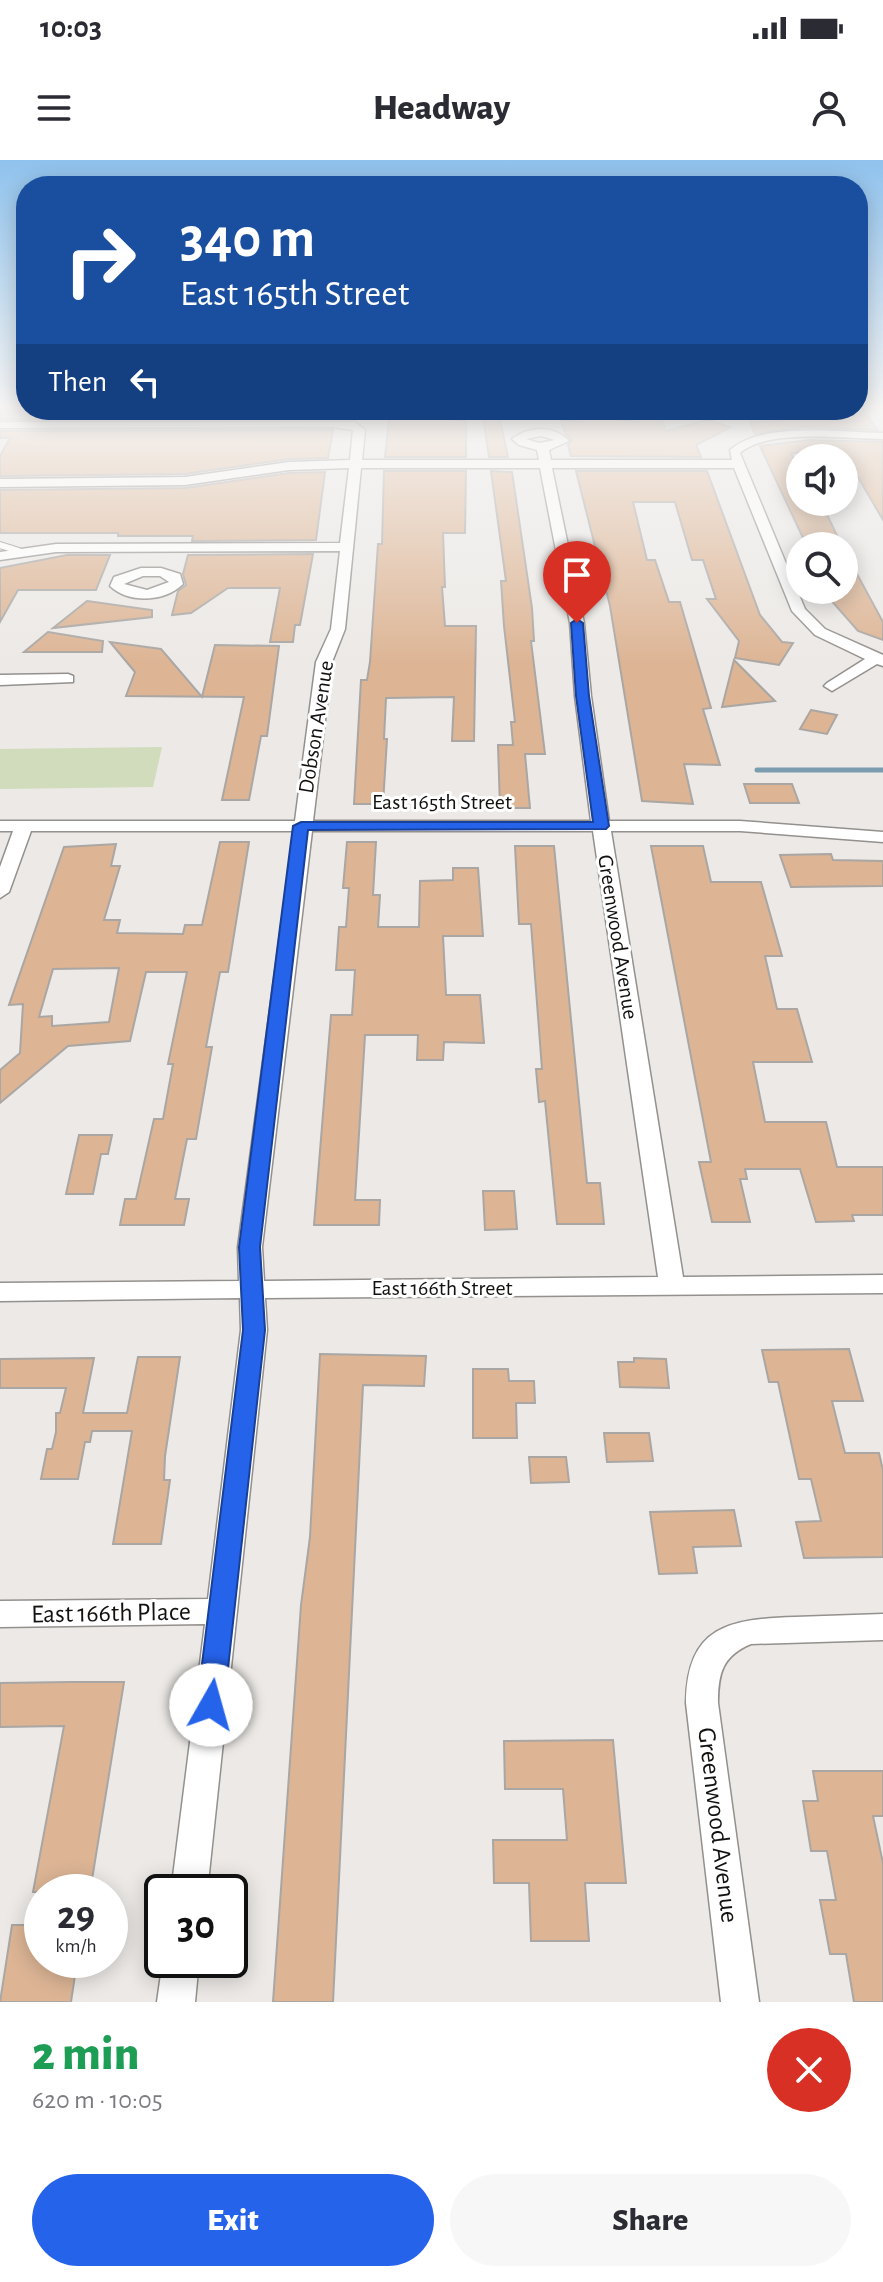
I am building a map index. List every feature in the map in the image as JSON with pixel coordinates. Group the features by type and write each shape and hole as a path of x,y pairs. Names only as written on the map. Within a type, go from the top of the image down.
{"street":[{"name":"Dobson Avenue","path":"191,1874 254,1330 250,1247 301,826 324,662 338,629 353,491"},
{"name":"Greenwood Avenue","path":"550,491 577,623 583,696 601,826 672,1286"},
{"path":"750,491 799,611 820,632 879,660"},
{"path":"0,556 19,551 348,547"},
{"path":"151,572 158,548"},
{"path":"832,686 879,660"},
{"path":"0,680 68,679"},
{"name":"East 165th Street","path":"0,826 765,827 883,837"},
{"path":"0,892 24,826"},
{"name":"East 166th Street","path":"0,1292 883,1284"},
{"name":"East 166th Place","path":"0,1614 222,1611"},
{"name":"Greenwood Avenue","path":"740,2002 702,1703 705,1666 714,1649 732,1636 751,1631 883,1627"},
{"path":"176,2002 179,1978"}],"lane":[{"path":"0,545 19,551"}],"green space":[{"path":"162,747 153,787 0,789 0,749"}],"building":[{"path":"0,491 322,491 316,540 192,541 193,536 0,533"},
{"path":"383,491 466,491 465,533 443,533 445,587 442,587 445,626 476,626 474,741 452,741 454,697 386,698 383,804 354,804 361,680 367,680 370,662 378,544 382,544"},
{"path":"494,491 515,491 532,608 534,641 531,641 545,754 525,754 530,808 500,808 498,745 513,745 511,722 515,722 501,581 506,581"},
{"path":"581,491 714,491 760,615 782,642 793,643 779,665 735,658 739,641 707,599 716,599 703,560 692,560 675,502 633,502 647,560 655,560 669,602 680,602 711,708 703,709 720,765 684,764 693,804 642,801 610,606"},
{"path":"866,491 883,491 883,520"},
{"path":"793,516 828,516 835,532 800,532"},
{"path":"313,554 300,625 295,625 293,642 270,642 280,588 228,588 191,613 172,615 178,591 186,585 183,574 188,555"},
{"path":"67,555 110,555 96,590 18,590 0,622 0,568"},
{"path":"858,576 883,622 883,640 858,631 834,604 858,604"},
{"path":"87,601 152,610 152,617 53,628"},
{"path":"48,632 103,641 102,652 24,652"},
{"path":"110,642 161,649 202,697 126,696 135,672"},
{"path":"215,645 279,646 267,736 261,736 249,800 222,800 244,697 202,697"},
{"path":"734,660 775,701 722,707"},
{"path":"811,710 837,715 827,734 800,729"},
{"path":"744,784 792,784 799,803 750,803"},
{"path":"220,842 249,842 228,972 220,972 206,1047 212,1047 196,1139 187,1139 175,1199 189,1199 184,1225 120,1225 125,1199 136,1199 154,1119 163,1119 173,1064 168,1064 187,972 146,972 130,1041 68,1046 0,1103 0,1070 20,1053 23,1004 9,1005 64,847 116,844 111,866 120,866 104,920 120,920 117,933 183,934 185,925 202,925","holes":["119,968 109,1022 52,1026 52,1016 39,1017 53,969"]},
{"path":"347,842 376,842 373,895 380,895 378,927 419,927 420,881 453,880 453,868 478,868 483,936 443,936 446,995 480,995 484,1043 444,1042 443,1060 417,1060 418,1035 365,1035 355,1200 380,1200 379,1225 314,1225 331,1015 352,1015 355,970 336,970 339,927 346,927 349,888 343,888"},
{"path":"515,846 554,846 587,1183 600,1183 604,1224 557,1224 545,1101 539,1102 536,1069 542,1069 531,924 519,924"},
{"path":"651,846 703,846 711,882 761,882 782,956 765,956 777,1009 797,1009 812,1062 753,1062 765,1122 826,1122 837,1167 883,1167 883,1215 852,1215 854,1221 816,1222 800,1169 745,1169 747,1179 740,1179 750,1222 712,1222 699,1162 711,1162"},
{"path":"831,854 833,860 883,861 883,886 791,887 780,855"},
{"path":"79,1135 112,1135 108,1154 101,1154 93,1194 66,1194"},
{"path":"483,1191 514,1191 517,1229 485,1230"},
{"path":"849,1349 863,1401 832,1401 845,1453 879,1453 883,1470 883,1557 804,1558 796,1522 821,1521 811,1479 799,1479 778,1382 769,1382 762,1350"},
{"path":"320,1354 426,1356 424,1386 363,1385 333,2002 273,2002 301,1605 310,1537"},
{"path":"138,1357 180,1357 165,1456 164,1480 170,1480 161,1544 113,1544 132,1431 92,1431 90,1442 85,1442 78,1479 41,1479 47,1449 52,1449 56,1432 56,1413 60,1413 66,1388 0,1388 0,1359 94,1358 83,1413 127,1413"},
{"path":"634,1358 666,1359 669,1388 620,1387 618,1362 634,1362"},
{"path":"473,1369 508,1369 509,1381 534,1381 535,1403 516,1403 517,1438 473,1438"},
{"path":"604,1433 649,1433 653,1461 607,1462"},
{"path":"529,1457 566,1457 569,1482 531,1483"},
{"path":"734,1510 741,1546 693,1547 697,1573 659,1574 650,1512"},
{"path":"124,1682 93,1874 36,1874 64,1726 0,1727 0,1683"},
{"path":"613,1740 626,1883 585,1883 589,1941 531,1941 529,1883 494,1883 493,1840 567,1840 563,1789 505,1789 504,1741"},
{"path":"813,1771 883,1771 883,1816 873,1816 883,1863 883,2002 854,2002 846,1954 830,1954 820,1900 836,1900 827,1851 811,1851 803,1801 818,1801"},
{"path":"12,1925 24,1925 24,1978 75,1978 71,2002 0,2002"}],"waterway":[{"path":"757,770 883,770"}],"route":[{"path":"211,1705 254,1330 250,1247 301,826 601,826 583,696 577,623"}]}
